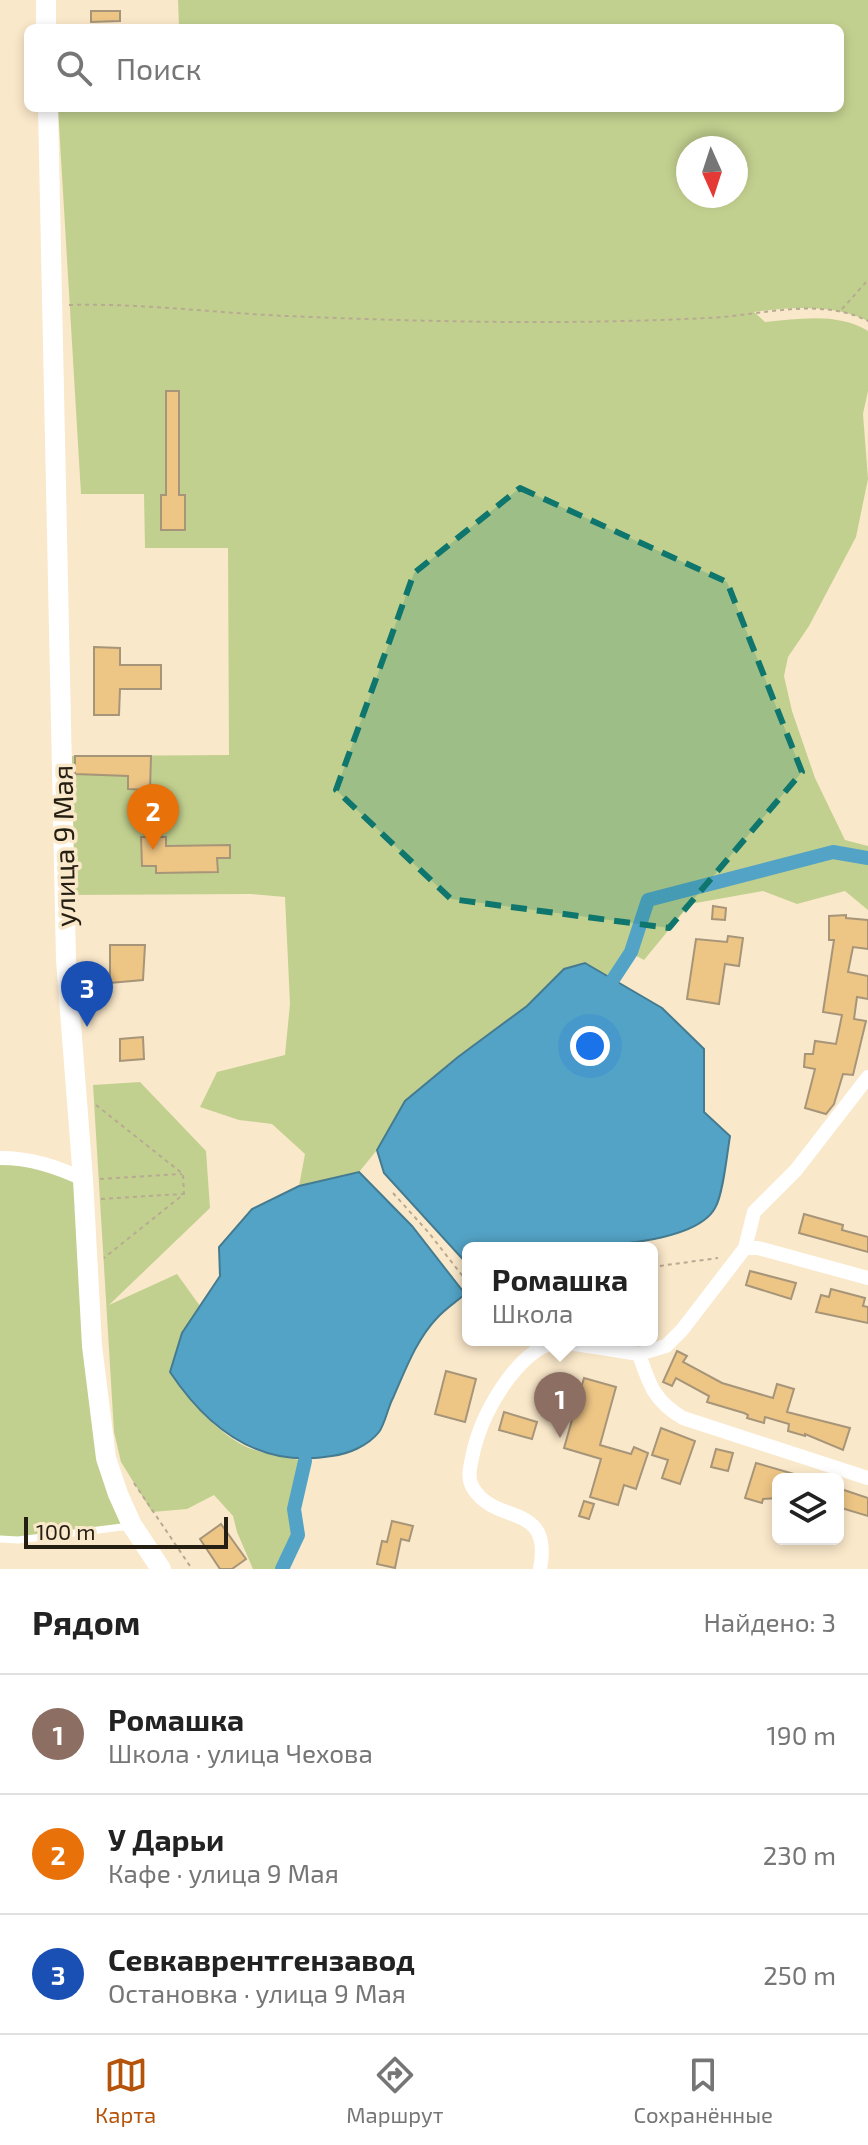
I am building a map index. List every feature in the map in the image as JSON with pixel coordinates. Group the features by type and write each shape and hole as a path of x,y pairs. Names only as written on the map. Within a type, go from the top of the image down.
{"street":[{"path":"46,0 46,24"},
{"name":"улица 9 Мая","path":"48,112 66,960 90,1179 92,1346 101,1429 114,1482 132,1525 161,1569"},
{"path":"588,1346 639,1354 666,1346 740,1254 754,1212 796,1170 868,1077"},
{"path":"0,1158 23,1158 90,1179"},
{"path":"740,1254 758,1248 868,1278"},
{"path":"540,1569 544,1548 537,1531 530,1523 481,1497 471,1484 469,1474 481,1425 491,1405 518,1367 542,1346"},
{"path":"639,1354 653,1392 667,1409 683,1418 868,1478"}],"lane":[{"path":"0,1539 18,1540 132,1525"}],"path":[{"path":"842,311 868,280"},
{"path":"51,305 101,304 285,316 501,324 711,318 753,312 828,308 868,321"},
{"path":"94,1103 183,1174 184,1194"},
{"path":"90,1179 183,1174"},
{"path":"393,1193 462,1275"},
{"path":"100,1199 184,1194"},
{"path":"103,1259 184,1194"},
{"path":"658,1266 740,1254"},
{"path":"129,1474 192,1569"}],"highlighted area":[{"path":"520,488 727,582 802,772 669,928 451,899 336,790 414,573"}],"green space":[{"path":"178,0 868,0 868,321 827,309 754,312 765,322 831,319 868,331 868,391 863,414 868,479 856,537 809,626 788,657 784,676 792,711 815,778 845,840 868,846 868,910 845,891 797,904 763,891 690,904 644,960 631,953 612,981 585,963 564,969 527,1006 457,1057 405,1101 377,1150 359,1172 299,1186 305,1154 272,1124 239,1120 200,1107 217,1072 285,1055 290,1004 285,897 251,894 72,895 72,756 229,755 228,548 145,548 144,494 81,494 58,112 844,112 844,24 179,24"},
{"path":"140,1082 206,1151 210,1208 109,1305 177,1274 200,1306 182,1333 170,1372 201,1411 239,1443 271,1455 305,1461 294,1509 298,1535 282,1569 253,1569 233,1516 214,1495 187,1509 152,1512 121,1462 114,1432 93,1085"},
{"path":"0,1158 83,1179 95,1389 132,1525 0,1539"}],"water":[{"path":"585,963 662,1008 704,1049 704,1112 730,1136 718,1202 699,1224 639,1242 462,1242 462,1258 384,1173 377,1150 405,1101 527,1006 564,969"},
{"path":"359,1172 412,1226 462,1290 462,1297 440,1315 417,1346 381,1429 374,1437 345,1453 306,1458 259,1450 238,1440 201,1411 170,1372 182,1333 220,1276 219,1247 252,1209 299,1186"}],"building":[{"path":"91,11 120,11 120,21 91,22"},
{"path":"166,391 179,391 179,495 185,495 185,530 161,530 161,495 166,495"},
{"path":"94,647 120,648 120,665 161,665 161,689 120,689 119,715 94,715"},
{"path":"75,756 151,756 150,790 128,789 128,776 75,774"},
{"path":"141,837 166,837 166,846 230,845 230,858 217,858 218,872 156,873 156,866 142,866"},
{"path":"713,906 726,908 725,920 712,919"},
{"path":"846,915 846,918 868,920 868,949 853,947 848,972 868,976 868,999 857,997 854,1019 866,1021 853,1075 843,1074 834,1104 826,1114 805,1108 815,1069 804,1067 805,1054 813,1054 815,1041 836,1044 842,1015 823,1012 834,940 829,940 829,916"},
{"path":"728,936 743,938 739,966 725,964 719,1004 687,999 696,939 727,942"},
{"path":"110,945 145,945 143,980 110,983"},
{"path":"143,1037 144,1059 120,1061 120,1039"},
{"path":"804,1214 843,1225 842,1230 868,1237 868,1252 799,1233"},
{"path":"750,1271 796,1283 791,1299 746,1285"},
{"path":"831,1289 865,1298 863,1306 868,1307 868,1323 816,1312 821,1295 829,1297"},
{"path":"677,1351 687,1356 683,1362 722,1383 773,1398 777,1384 794,1389 787,1412 850,1428 843,1450 805,1434 788,1431 789,1424 765,1417 764,1423 747,1418 748,1415 744,1413 707,1402 709,1396 676,1378 672,1386 663,1382"},
{"path":"446,1371 476,1379 465,1422 435,1414"},
{"path":"584,1378 616,1387 600,1445 631,1454 634,1447 648,1453 636,1489 624,1485 618,1505 590,1497 601,1459 564,1448"},
{"path":"504,1412 537,1422 532,1439 499,1430"},
{"path":"661,1428 695,1441 680,1484 662,1478 668,1460 652,1455"},
{"path":"716,1449 733,1453 728,1471 711,1467"},
{"path":"756,1463 791,1473 772,1473 772,1498 763,1499 762,1503 745,1498"},
{"path":"844,1490 868,1498 868,1516 844,1509"},
{"path":"584,1501 594,1504 589,1519 579,1516"},
{"path":"392,1521 413,1526 409,1541 401,1539 395,1568 377,1564 382,1541 387,1542"},
{"path":"221,1524 246,1559 232,1569 220,1569 200,1539"}],"waterway":[{"path":"612,981 631,952 648,900 833,852 868,858"},
{"path":"282,1569 298,1535 294,1509 305,1461"}],"place":[{"name":"У Дарьи","path":"153,850"},
{"name":"Севкаврентгензавод","path":"87,1027"},
{"name":"Ромашка","path":"560,1438"}]}
